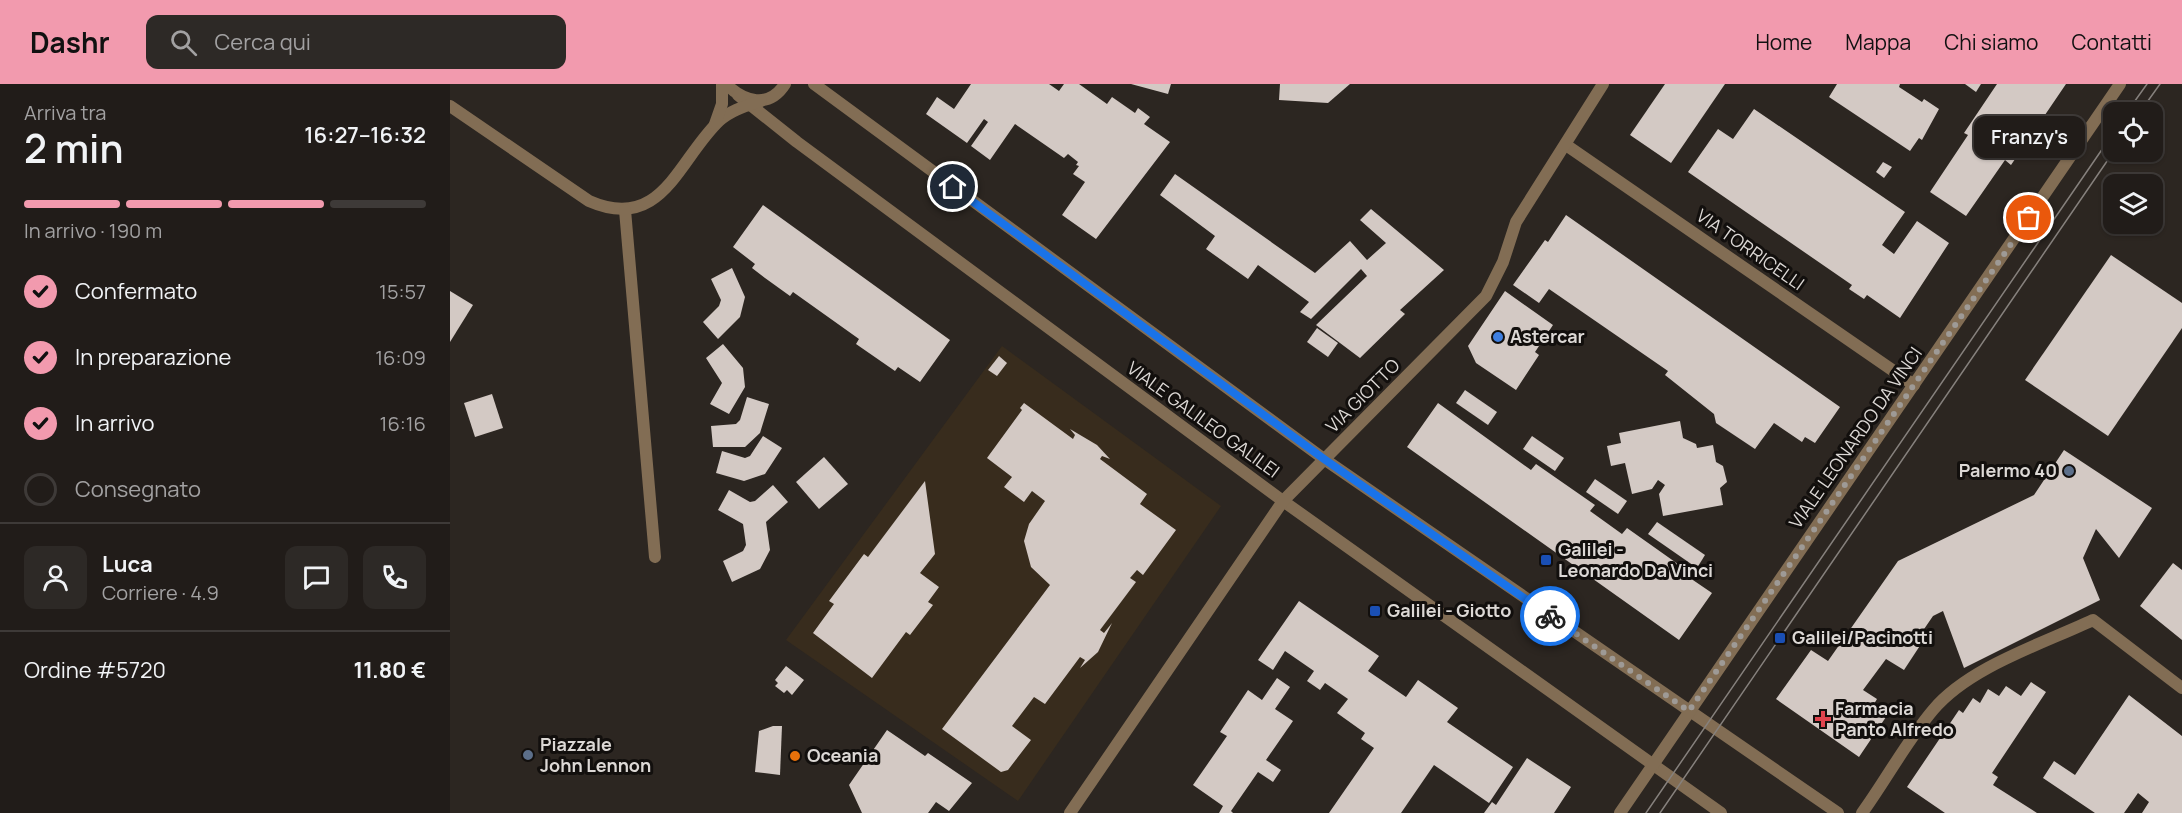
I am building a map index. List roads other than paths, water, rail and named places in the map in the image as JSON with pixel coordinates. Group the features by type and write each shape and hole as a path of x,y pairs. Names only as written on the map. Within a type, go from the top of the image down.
{"street":[{"name":"VIALE GALILEO GALILEI","path":"724,84 738,95 755,103 1283,501 1721,813"},
{"path":"713,128 722,104 724,84"},
{"path":"450,106 589,201 603,207 625,210 645,204 662,193 713,128 729,113 780,93 785,84"},
{"path":"814,84 1324,459 1838,813"},
{"name":"VIA GIOTTO","path":"1070,813 1283,501 1360,426 1486,296 1503,262 1516,222 1604,84"},
{"name":"VIALE LEONARDO DA VINCI","path":"1620,813 2120,84"},
{"name":"VIA TORRICELLI","path":"1566,145 1914,385"},
{"path":"625,210 655,557"},
{"path":"1862,813 1932,711 1956,688 1995,665 2092,620 2182,688"}],"tram line":[{"path":"2134,102 2147,84"},
{"path":"2147,102 2160,84"},
{"path":"1646,813 2103,148"},
{"path":"1660,813 2106,162"}],"place":[{"name":"Franzy's","path":"2029,218"},
{"name":"Astercar","path":"1498,337"},
{"name":"Palermo 40","path":"2069,471"},
{"name":"Galilei - Leonardo Da Vinci","path":"1546,560"},
{"name":"Galilei - Giotto","path":"1375,611"},
{"name":"Galilei/Pacinotti","path":"1780,638"},
{"name":"Farmacia Panto Alfredo","path":"1823,719"},
{"name":"Piazzale John Lennon","path":"528,755"},
{"name":"Oceania","path":"795,756"}]}
